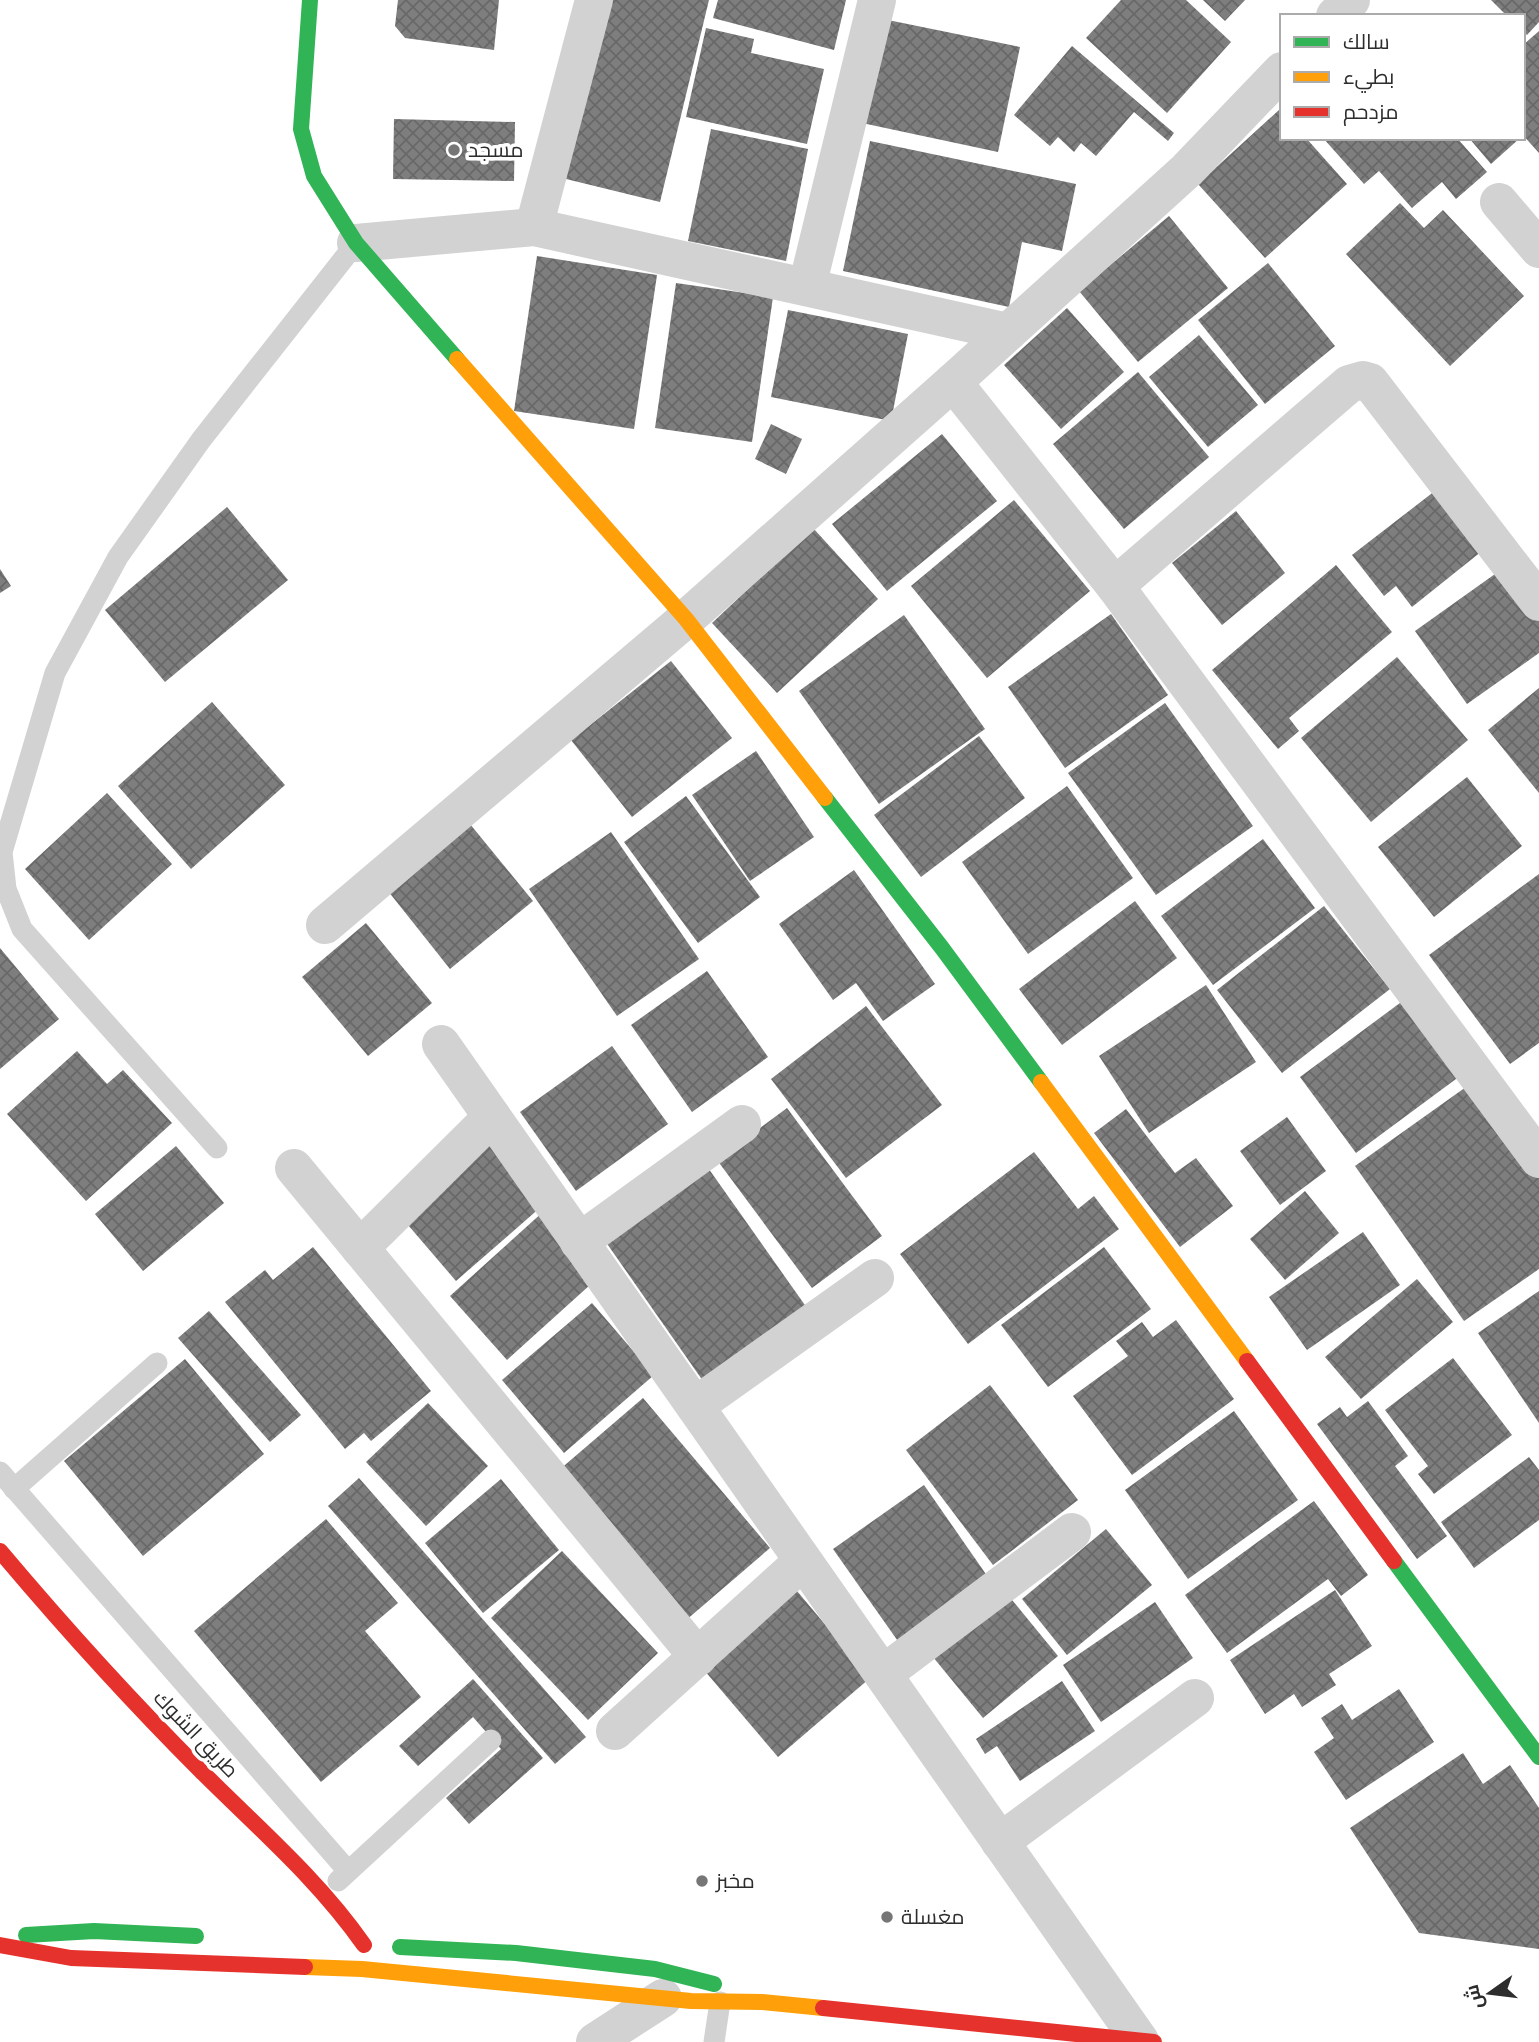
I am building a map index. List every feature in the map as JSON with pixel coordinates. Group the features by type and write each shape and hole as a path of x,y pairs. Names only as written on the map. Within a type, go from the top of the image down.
{"main road":[{"path":"310,0 301,129 314,176 356,243 686,619 942,948 1539,1757"},
{"name":"طريق الشوك","path":"0,1550 108,1674 201,1770 326,1892 364,1945"},
{"path":"0,1940 67,1931 215,1937"},
{"path":"337,1944 516,1953 655,1969 710,1982 762,2002"},
{"path":"0,1945 71,1958 362,1969 720,2003 762,2002 1006,2035 1147,2041"},
{"path":"362,1969 364,1945"}],"street":[{"path":"534,227 594,0"},
{"path":"807,287 877,0"},
{"path":"1337,14 1350,0"},
{"path":"324,925 686,619 953,382 1187,170 1280,73"},
{"path":"1499,202 1539,249"},
{"path":"356,243 534,227 1008,332"},
{"path":"1115,586 1349,384 1363,380 1370,382 1539,603"},
{"path":"953,382 1115,586 1539,1159"},
{"path":"441,1044 1000,1842 1147,2041"},
{"path":"360,1248 492,1117"},
{"path":"579,1242 742,1124"},
{"path":"294,1168 698,1657"},
{"path":"695,1406 876,1278"},
{"path":"883,1674 1072,1532"},
{"path":"615,1731 803,1561"},
{"path":"1000,1842 1195,1698"},
{"path":"595,2042 663,1998"}],"lane":[{"path":"217,1148 22,929 6,889 1,853 55,673 118,557 201,440 356,243"},
{"path":"14,1489 158,1363"},
{"path":"0,1472 348,1871"},
{"path":"326,1892 491,1740"},
{"path":"714,2042 720,2003"}],"building":[{"path":"398,0 499,0 494,50 405,38 395,26"},
{"path":"605,0 709,0 660,202 562,178"},
{"path":"718,0 846,0 834,50 713,18"},
{"path":"1121,0 1186,0 1231,42 1167,113 1086,38"},
{"path":"1203,0 1245,0 1225,21"},
{"path":"1491,0 1539,0 1539,22 1527,35 1525,14 1505,14"},
{"path":"883,19 1020,47 998,152 862,123"},
{"path":"706,28 754,39 751,53 824,69 807,144 686,117"},
{"path":"1539,31 1539,153 1525,137 1525,43"},
{"path":"1072,46 1174,133 1168,141 1134,112 1096,156 1081,143 1074,152 1058,137 1050,146 1014,115"},
{"path":"1280,109 1280,140 1308,140 1347,184 1265,258 1198,184"},
{"name":"مسجد","path":"394,119 515,122 514,181 393,179"},
{"path":"711,129 808,149 786,261 688,241"},
{"path":"1325,140 1459,140 1487,172 1456,199 1442,182 1412,208 1379,171 1364,184"},
{"path":"1471,140 1518,140 1491,164"},
{"path":"870,141 1076,184 1062,251 1022,242 1009,307 843,271"},
{"path":"1400,203 1424,228 1443,210 1524,296 1450,366 1346,254"},
{"path":"1169,216 1228,288 1138,362 1079,291"},
{"path":"537,256 657,275 634,429 514,411"},
{"path":"1268,263 1335,346 1265,404 1198,320"},
{"path":"676,283 773,297 752,442 655,428"},
{"path":"1067,308 1124,372 1061,429 1004,365"},
{"path":"788,310 908,334 891,421 771,397"},
{"path":"1199,335 1258,405 1208,447 1149,377"},
{"path":"1138,372 1209,457 1124,529 1053,444"},
{"path":"771,424 802,439 786,474 755,459"},
{"path":"942,434 997,501 887,591 832,524"},
{"path":"1440,487 1487,547 1412,607 1396,586 1384,596 1352,555"},
{"path":"1014,500 1090,591 987,678 911,586"},
{"path":"227,507 288,580 165,682 105,610"},
{"path":"1236,511 1285,573 1222,625 1172,563"},
{"path":"813,528 878,599 777,693 712,623"},
{"path":"1336,565 1392,632 1289,718 1299,731 1278,749 1212,670"},
{"path":"0,569 11,586 0,593"},
{"path":"1502,569 1539,621 1539,653 1467,704 1415,631"},
{"path":"1111,614 1168,695 1065,768 1008,687"},
{"path":"904,615 985,729 879,804 799,691"},
{"path":"1397,657 1468,740 1371,822 1301,738"},
{"path":"671,661 732,738 632,817 571,740"},
{"path":"1539,688 1539,793 1488,730"},
{"path":"212,702 285,785 191,869 118,786"},
{"path":"1165,703 1253,826 1156,895 1068,773"},
{"path":"979,736 1025,798 921,877 874,815"},
{"path":"756,751 814,837 750,881 692,795"},
{"path":"1467,777 1522,846 1434,917 1378,847"},
{"path":"1067,786 1133,878 1028,954 962,862"},
{"path":"107,793 172,864 89,940 25,869"},
{"path":"686,796 760,897 698,943 624,842"},
{"path":"470,824 533,901 450,969 388,891"},
{"path":"611,832 699,959 617,1016 529,889"},
{"path":"1263,839 1315,908 1213,985 1161,916"},
{"path":"854,870 935,984 883,1021 856,983 833,1000 779,924"},
{"path":"1539,874 1539,1043 1510,1064 1429,955"},
{"path":"1135,901 1177,958 1062,1045 1019,989"},
{"path":"1324,906 1390,989 1282,1073 1217,990"},
{"path":"366,923 432,1003 368,1056 302,977"},
{"path":"0,948 59,1019 0,1069"},
{"path":"707,971 768,1057 692,1112 631,1025"},
{"path":"1206,985 1256,1062 1149,1133 1099,1056"},
{"path":"1404,1000 1460,1076 1356,1153 1300,1077"},
{"path":"866,1006 942,1105 846,1178 771,1079"},
{"path":"612,1046 668,1124 576,1191 520,1112"},
{"path":"77,1051 107,1084 123,1070 172,1123 86,1201 7,1114"},
{"path":"1473,1082 1539,1177 1539,1269 1464,1321 1355,1166"},
{"path":"787,1108 882,1236 812,1288 717,1160"},
{"path":"1126,1109 1175,1173 1196,1158 1233,1206 1180,1247 1094,1133"},
{"path":"1287,1117 1326,1171 1280,1205 1240,1151"},
{"path":"487,1143 542,1206 456,1281 402,1218"},
{"path":"176,1146 224,1203 143,1271 95,1214"},
{"path":"1034,1152 1078,1209 1094,1196 1119,1229 968,1344 900,1254"},
{"path":"706,1165 807,1308 703,1381 603,1238"},
{"path":"1305,1191 1339,1233 1285,1280 1250,1239"},
{"path":"544,1211 601,1275 507,1360 450,1296"},
{"path":"1363,1232 1400,1285 1307,1350 1269,1297"},
{"path":"313,1247 431,1391 371,1441 364,1433 345,1449 225,1302 265,1270 273,1280"},
{"path":"1104,1247 1151,1309 1048,1387 1001,1325"},
{"path":"1417,1279 1453,1322 1361,1399 1325,1357"},
{"path":"1539,1291 1539,1423 1478,1333"},
{"path":"592,1303 654,1375 564,1453 502,1380"},
{"path":"209,1311 301,1415 270,1442 178,1338"},
{"path":"1176,1320 1234,1399 1132,1475 1073,1396 1128,1356 1116,1341 1142,1322 1153,1337"},
{"path":"1453,1358 1512,1435 1434,1494 1418,1474 1428,1466 1385,1410"},
{"path":"185,1359 264,1454 143,1556 64,1461"},
{"path":"990,1385 1078,1500 993,1565 906,1450"},
{"path":"643,1398 770,1548 685,1621 558,1471"},
{"path":"1368,1401 1408,1456 1395,1466 1447,1536 1417,1559 1317,1424 1340,1407 1347,1417"},
{"path":"428,1403 488,1466 426,1526 366,1462"},
{"path":"1234,1411 1298,1500 1188,1579 1125,1490"},
{"path":"1529,1457 1539,1470 1539,1520 1474,1568 1441,1522"},
{"path":"359,1478 586,1737 555,1764 328,1506"},
{"path":"501,1479 559,1550 483,1613 425,1543"},
{"path":"924,1485 990,1580 900,1644 833,1549"},
{"path":"1314,1501 1368,1575 1341,1596 1328,1579 1227,1653 1185,1595"},
{"path":"326,1519 398,1603 365,1631 421,1697 321,1782 194,1631"},
{"path":"1106,1529 1152,1585 1067,1655 1022,1599"},
{"path":"562,1551 658,1653 588,1720 491,1618"},
{"path":"1335,1590 1372,1646 1329,1674 1336,1685 1302,1707 1294,1694 1265,1714 1230,1660"},
{"path":"797,1591 870,1678 778,1757 704,1670"},
{"path":"1008,1595 1058,1656 983,1718 933,1657"},
{"path":"1155,1602 1193,1658 1101,1722 1063,1665"},
{"path":"473,1679 543,1758 469,1824 446,1798 501,1749 473,1717 418,1766 399,1746"},
{"path":"1062,1681 1095,1731 1020,1781 997,1746 985,1754 976,1739"},
{"path":"1399,1689 1434,1742 1346,1800 1314,1752 1334,1738 1321,1718 1342,1704 1352,1720"},
{"path":"1463,1753 1483,1784 1510,1765 1539,1808 1539,1949 1419,1933 1350,1828"}],"traffic: fast":[{"path":"310,0 301,129 314,176 356,243 457,359"},
{"path":"825,798 942,948 1041,1082"},
{"path":"1394,1561 1539,1757"},
{"path":"26,1935 94,1931 196,1936"},
{"path":"400,1947 516,1953 655,1969 714,1984"}],"traffic: slow":[{"path":"457,359 686,619 825,798"},
{"path":"1041,1082 1247,1361"},
{"path":"305,1967 362,1969 691,2001 762,2002 823,2008"}],"traffic: jam":[{"path":"1247,1361 1394,1561"},
{"path":"0,1551 73,1636 149,1718 307,1876 364,1945"},
{"path":"0,1945 71,1958 305,1967"},
{"path":"823,2008 1154,2042"}],"place":[{"name":"مسجد","path":"454,150"},
{"name":"مخبز","path":"702,1881"},
{"name":"مغسلة","path":"887,1917"}]}
